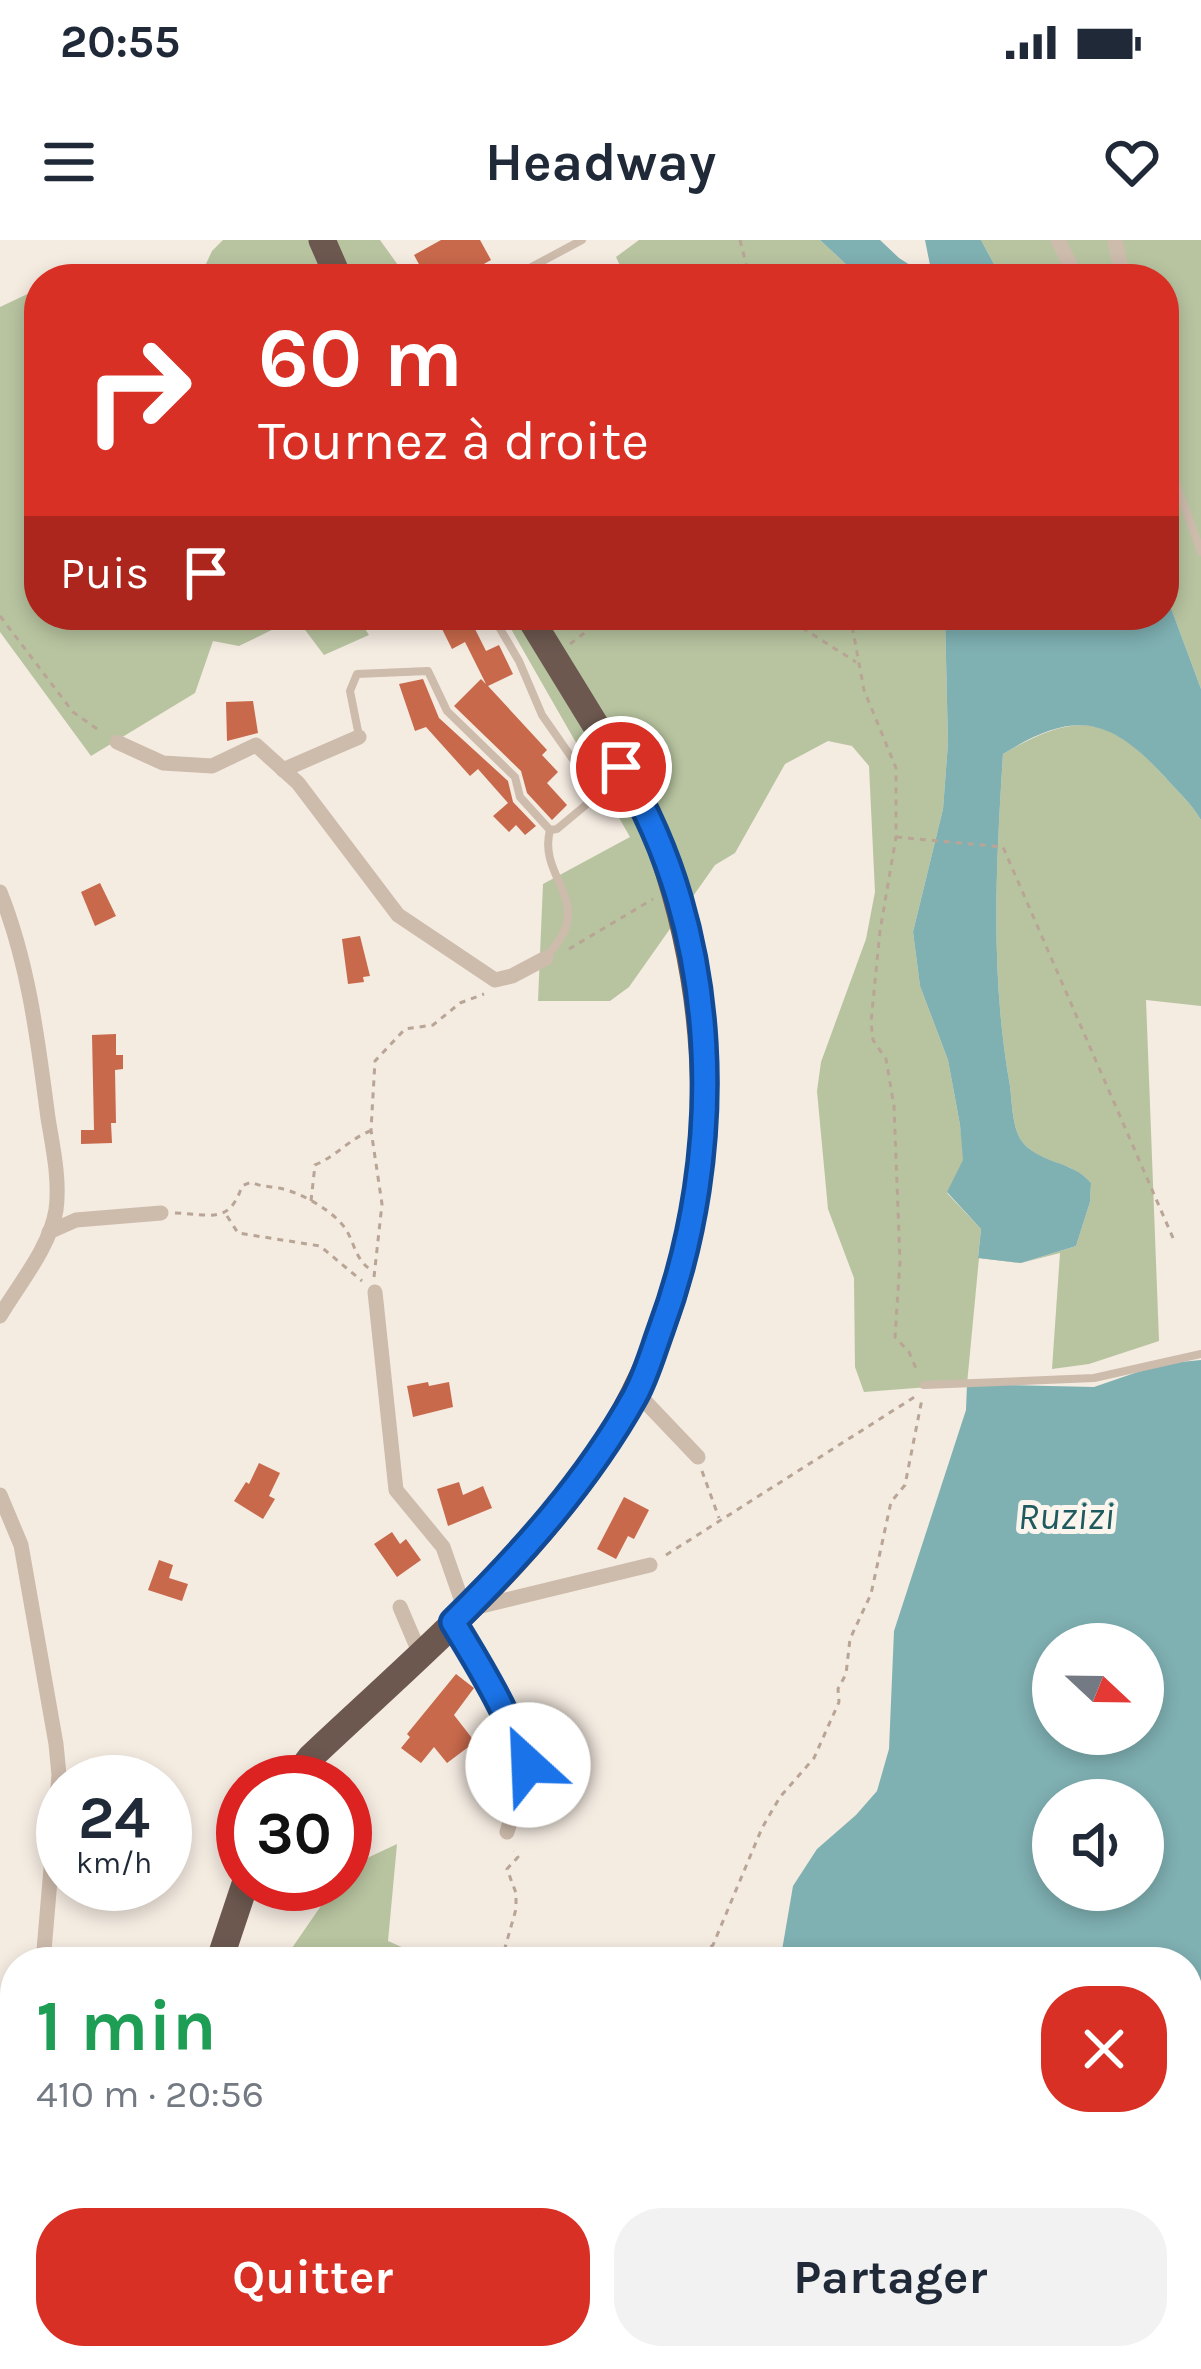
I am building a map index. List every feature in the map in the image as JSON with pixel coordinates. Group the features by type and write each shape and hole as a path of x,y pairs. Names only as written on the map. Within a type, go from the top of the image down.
{"highway":[{"path":"313,1755 524,1551 588,1471 637,1393 676,1288 697,1199 704,1132 696,969 674,883 644,804 537,630"},
{"path":"224,1947 235,1911"}],"street":[{"path":"283,770 359,737"},
{"path":"117,742 164,763 212,766 256,745 298,783 398,915 495,980 546,958"},
{"path":"0,892 19,946 36,1027 56,1175 50,1232 0,1316"},
{"path":"50,1232 76,1220 161,1213"},
{"path":"375,1292 396,1490 443,1546 459,1616 506,1719 524,1742 528,1765 507,1832"},
{"path":"637,1393 698,1457"},
{"path":"0,1495 21,1545 56,1744 59,1775 44,1947"},
{"path":"459,1616 650,1565"},
{"path":"400,1607 420,1654"}],"lane":[{"path":"537,264 582,240"},
{"path":"1179,491 1201,552"},
{"path":"501,630 542,716 599,794 644,804"},
{"path":"359,737 350,692 357,674 428,670 447,711 515,777 520,797 550,830"},
{"path":"550,830 599,794"},
{"path":"546,958 567,926 568,901 545,848 550,830"},
{"path":"923,1388 1094,1378 1201,1354"}],"path":[{"path":"0,616 73,712 117,742"},
{"path":"554,657 589,630"},
{"path":"806,630 859,663"},
{"path":"712,1947 762,1828 780,1797 814,1758 839,1702 850,1639 871,1594 891,1502 905,1485 923,1388 909,1352 895,1337 900,1261 894,1106 886,1059 873,1040 871,1022 896,837 895,759 864,690 853,630"},
{"path":"896,837 1004,848 1173,1238"},
{"path":"375,1060 371,1130 382,1204 375,1292"},
{"path":"311,1201 315,1165 371,1130"},
{"path":"161,1213 226,1214 235,1208 242,1186 250,1182 311,1201 342,1223 357,1261 374,1271"},
{"path":"226,1214 238,1233 320,1246 375,1292"},
{"path":"650,1565 923,1388"},
{"path":"698,1457 720,1520"},
{"path":"505,1947 516,1910 507,1869 518,1856 507,1832"}],"green space":[{"path":"223,240 380,240 397,264 206,264"},
{"path":"639,240 820,240 846,264 619,264 616,257"},
{"path":"981,240 1201,240 1201,689 1179,630 1179,264 994,264"},
{"path":"24,296 24,630 272,630 239,646 213,641 195,693 91,756 0,632 0,307"},
{"path":"305,630 366,630 369,635 324,655"},
{"path":"512,630 945,630 948,743 943,809 913,932 920,986 948,1060 960,1125 964,1160 947,1193 981,1229 978,1257 1021,1263 979,1258 967,1384 864,1392 855,1367 854,1278 828,1209 817,1091 821,1062 866,939 875,892 869,766 852,746 828,741 785,764 735,853 715,865 629,987 610,1001 538,1001 543,884 630,837"},
{"path":"1090,726 1108,731 1145,756 1201,820 1201,1006 1146,1000 1159,1341 1089,1364 1052,1369 1060,1253 1021,1263 1076,1246 1091,1183 1028,1148 1014,1121 997,961 1003,754 1051,731"},
{"path":"397,1844 388,1941 402,1947 293,1947 317,1911 372,1911 372,1856"}],"water":[{"path":"820,240 880,240 908,264 846,264"},
{"path":"925,240 981,240 994,264 930,264"},
{"path":"945,630 1179,630 1201,689 1201,820 1145,757 1108,731 1090,726 1050,730 1003,754 997,961 1014,1121 1028,1148 1091,1183 1076,1246 1021,1263 978,1258 981,1229 947,1192 963,1160 960,1125 948,1060 920,986 913,932 943,809 948,743"},
{"name":"Ruzizi","path":"1201,1360 1201,1947 783,1947 793,1886 817,1849 877,1791 889,1749 894,1631 966,1410 967,1384 1094,1387 1161,1364"}],"building":[{"path":"441,240 480,240 491,260 419,264 414,255"},
{"path":"442,630 476,630 486,651 499,645 513,674 488,686 547,750 542,755 558,772 547,783 567,805 552,820 527,793 521,771 454,706 481,679 486,684 465,642 452,649"},
{"path":"423,679 439,718 508,781 513,802 536,826 525,835 516,825 509,832 493,816 508,803 478,769 470,776 426,727 415,731 399,684"},
{"path":"253,701 258,733 227,741 226,702"},
{"path":"100,883 116,916 95,926 81,892"},
{"path":"360,936 370,976 348,984 342,939"},
{"path":"116,1034 116,1055 123,1055 123,1069 115,1070 112,1143 81,1144 81,1130 94,1130 92,1035"},
{"path":"428,1382 429,1386 449,1382 453,1407 413,1417 407,1386"},
{"path":"259,1463 280,1473 269,1496 275,1499 263,1519 234,1501"},
{"path":"459,1482 463,1495 483,1486 492,1508 448,1526 437,1489"},
{"path":"624,1497 649,1510 634,1539 628,1536 616,1559 597,1549"},
{"path":"392,1532 400,1544 406,1539 421,1560 397,1577 374,1544"},
{"path":"159,1560 173,1565 169,1578 188,1584 182,1601 148,1590"},
{"path":"456,1674 474,1688 454,1715 475,1742 447,1763 434,1747 421,1763 401,1748"}],"route":[{"path":"528,1765 524,1742 506,1719 453,1622 524,1551 588,1471 637,1393 676,1288 697,1199 704,1132 696,969 674,883 644,804 621,767"}]}
